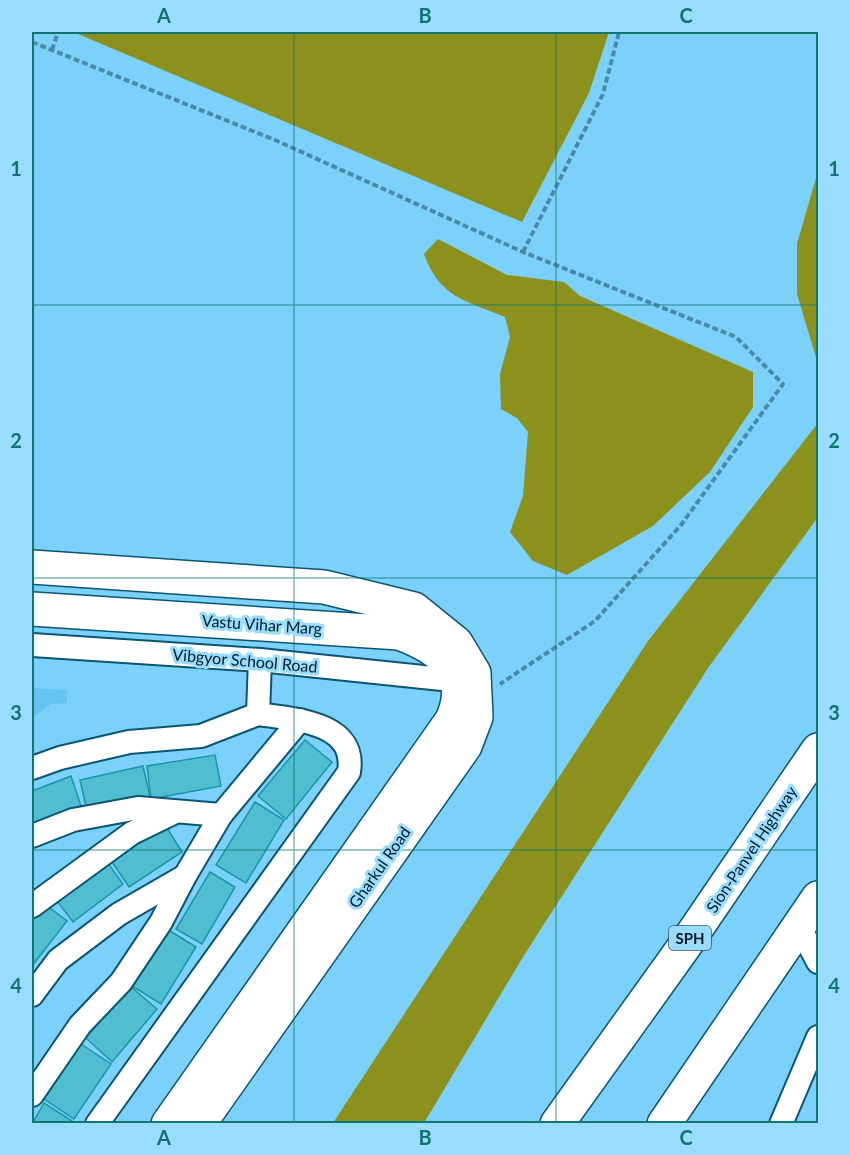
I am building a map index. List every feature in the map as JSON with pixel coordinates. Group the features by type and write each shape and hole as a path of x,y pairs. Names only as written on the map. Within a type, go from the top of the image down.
{"main road":[{"path":"32,567 74,570 58,611"},
{"name":"Gharkul Road","path":"74,570 324,587 414,609 464,652 474,673 444,732 168,1124"},
{"name":"Vastu Vihar Marg","path":"58,611 399,633 421,641 440,654 464,689"},
{"name":"Gharkul Road","path":"199,1124 465,746 476,717 464,689"},
{"name":"Sion-Panvel Highway","path":"557,1124 681,951 819,750"},
{"path":"664,1124 819,898"}],"street":[{"name":"Vibgyor School Road","path":"32,645 260,660 442,679 464,689"},
{"path":"258,714 260,660"},
{"path":"32,768 60,758 129,742 201,736 258,714 300,720 329,730 342,739 352,757 349,772 97,1124"},
{"path":"32,1095 80,1025 121,982 161,922 221,815 300,720"},
{"path":"32,836 73,820 138,808 221,815"},
{"path":"32,906 132,833 177,811"},
{"path":"32,995 58,960 119,914 185,876"},
{"path":"799,926 819,962"},
{"path":"782,1124 819,1037"}],"path":[{"path":"52,50 58,32"},
{"path":"523,252 603,94 619,32"},
{"path":"32,42 275,140 523,252 736,337 783,384 681,525 595,621 464,689"}],"shaded area":[{"path":"79,32 609,32 589,93 522,222 78,34"},
{"path":"818,171 818,364 797,294 797,244"},
{"path":"438,239 507,275 564,282 580,296 753,372 753,407 710,472 653,526 567,575 533,561 510,532 523,496 528,432 517,418 501,409 500,374 510,337 505,317 456,296 438,280 430,269 424,254"},
{"path":"818,423 818,517 708,668 523,957 424,1123 333,1123 648,641"},
{"path":"32,688 67,690 67,703 51,704 32,718"}],"building":[{"path":"305,740 332,762 286,819 258,796"},
{"path":"215,755 221,786 151,799 147,766"},
{"path":"143,766 150,797 87,811 80,780"},
{"path":"71,776 82,809 32,827 32,791"},
{"path":"255,802 284,820 246,883 216,865"},
{"path":"164,823 182,852 129,887 110,859"},
{"path":"104,858 123,884 73,922 53,896"},
{"path":"210,872 235,887 202,944 176,929"},
{"path":"42,902 67,921 32,966 32,915"},
{"path":"167,929 196,947 161,1004 132,986"},
{"path":"130,986 157,1009 112,1062 86,1038"},
{"path":"81,1044 111,1064 74,1119 44,1099"},
{"path":"44,1103 72,1121 70,1124 32,1124"}]}
